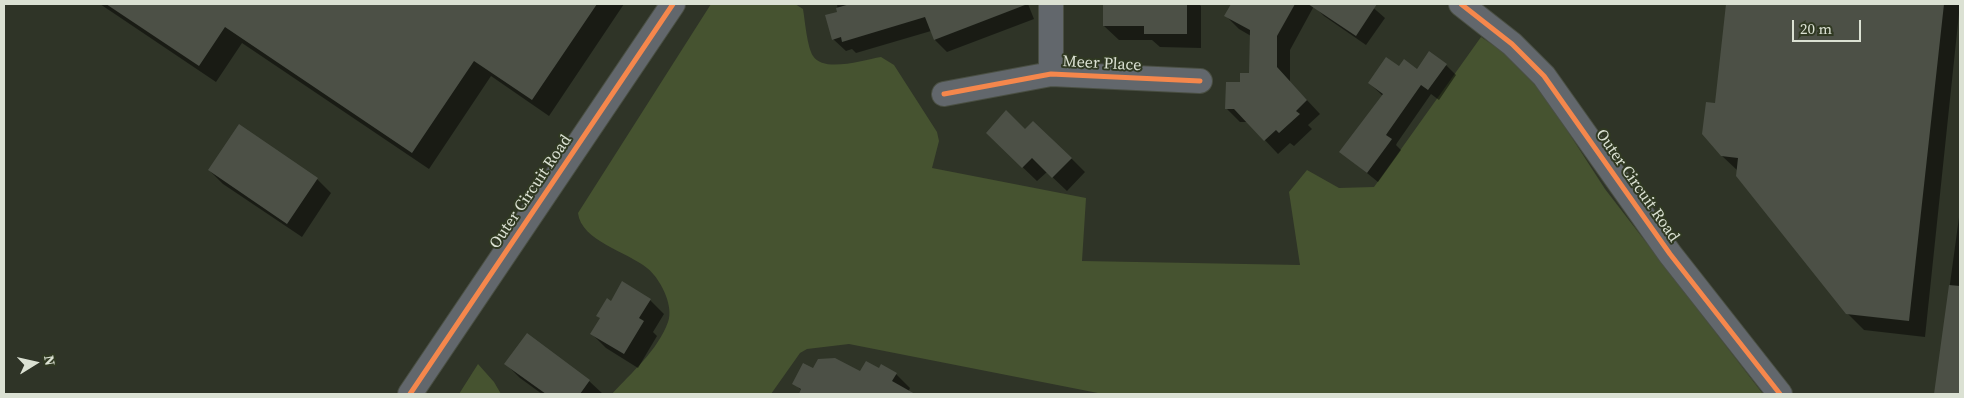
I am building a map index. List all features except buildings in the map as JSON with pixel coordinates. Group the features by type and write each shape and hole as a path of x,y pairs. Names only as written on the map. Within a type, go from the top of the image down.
{"street":[{"name":"Outer Circuit Road","path":"410,394 673,4"},
{"name":"Meer Place","path":"1051,4 1052,74"},
{"name":"Outer Circuit Road","path":"1461,4 1512,44 1544,76 1670,254 1780,394"},
{"name":"Meer Place","path":"944,94 1052,74 1200,81"}],"green space":[{"path":"711,4 795,4 803,9 809,46 813,56 818,61 835,65 881,57 894,65 937,132 939,141 932,168 1086,198 1082,261 1300,265 1289,192 1307,170 1339,188 1374,187 1481,37 1502,51 1543,93 1605,189 1763,394 1103,394 849,344 807,349 800,353 771,394 612,394 658,342 668,322 669,306 656,277 639,262 606,245 587,231 581,223 578,213"},
{"path":"478,364 494,382 501,394 459,394"}],"cycle path":[{"path":"410,394 673,4"},
{"path":"1461,4 1512,44 1544,76 1670,254 1780,394"},
{"path":"944,94 1051,74 1200,81"}]}
